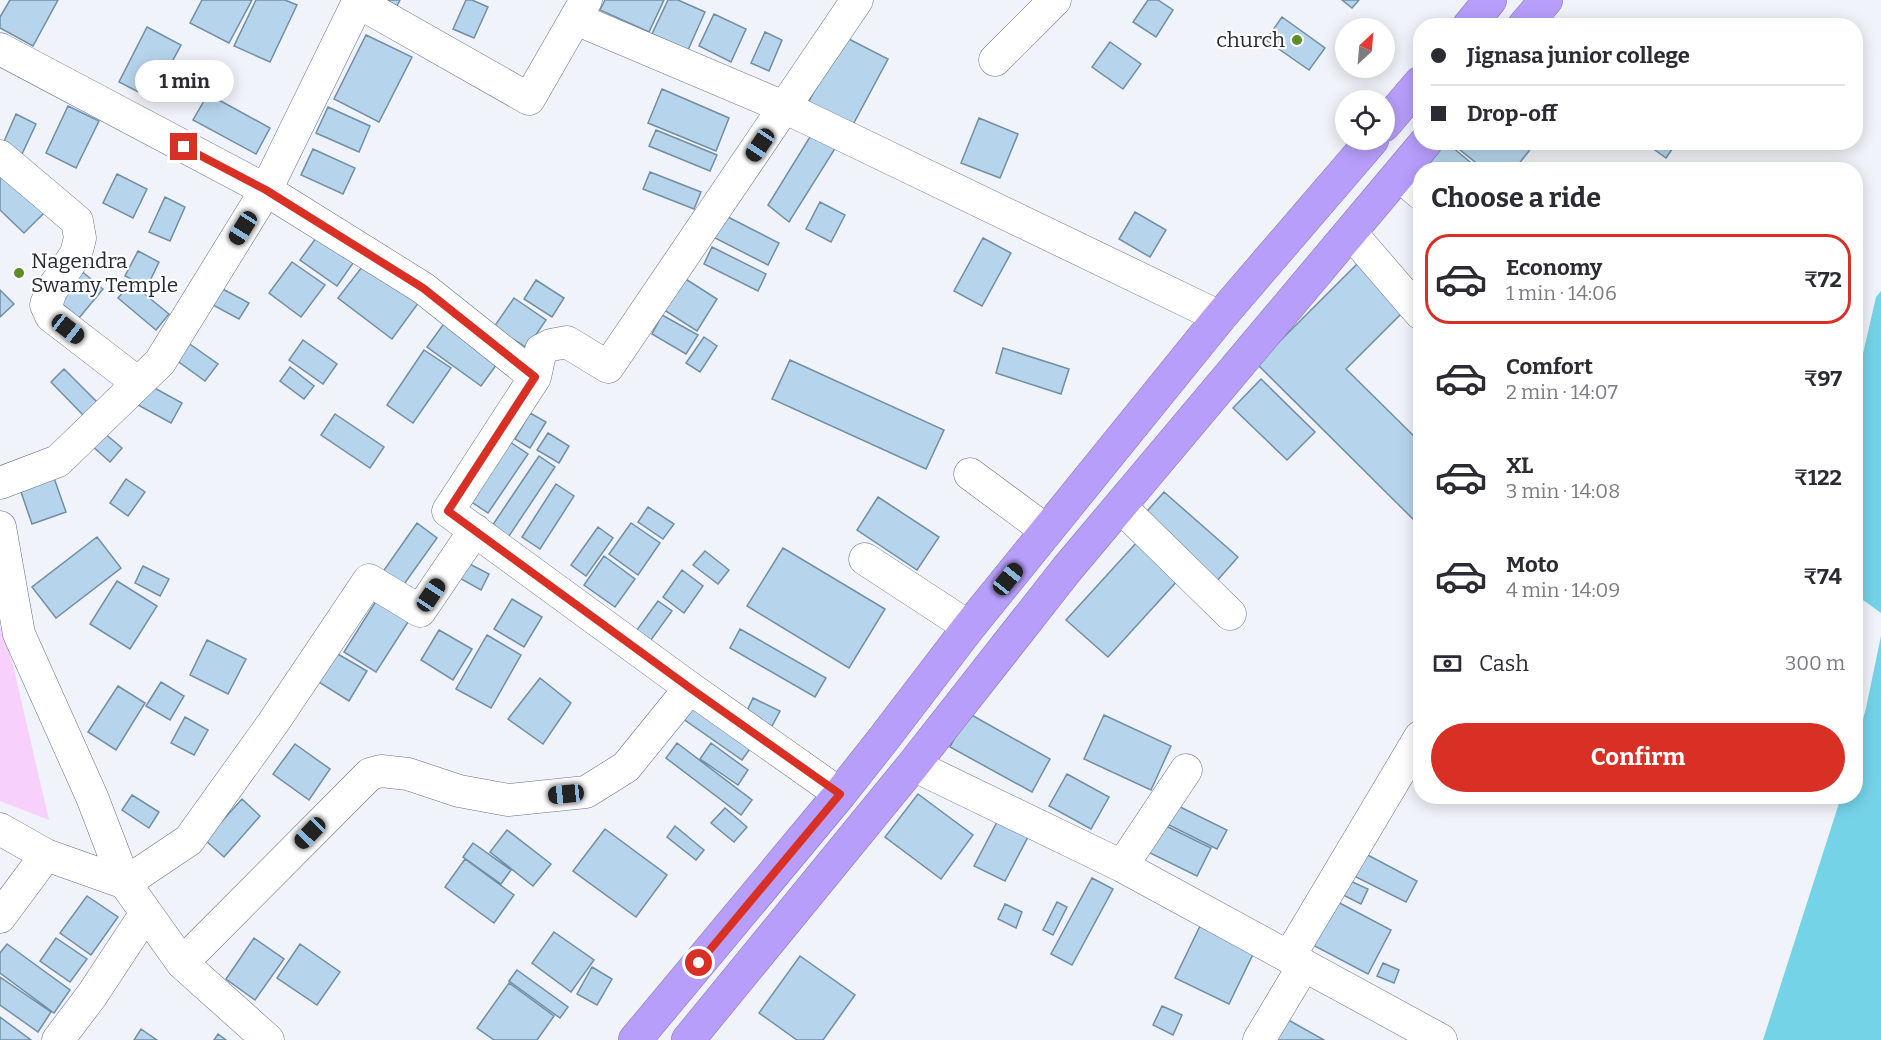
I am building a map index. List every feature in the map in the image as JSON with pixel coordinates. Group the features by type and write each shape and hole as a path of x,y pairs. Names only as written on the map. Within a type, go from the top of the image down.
{"highway":[{"path":"1475,18 1490,0"},
{"path":"1531,18 1546,0"},
{"path":"1395,112 1413,91"},
{"path":"635,1040 840,794 969,627 1220,317 1363,150"},
{"path":"670,997 694,1032 914,765 1067,569 1350,232 1410,184"}],"street":[{"path":"840,794 690,688 448,511 535,377 541,350 551,345 567,342 608,367 786,108 857,0"},
{"path":"995,60 1055,0"},
{"path":"0,483 58,461 160,362 266,190 357,1 529,99 581,10 1220,317"},
{"path":"0,49 266,190 423,288 535,377"},
{"path":"0,156 77,221 80,238 76,254 51,291 46,304 51,316 138,383"},
{"path":"1350,232 1413,305"},
{"path":"970,474 1047,531"},
{"path":"1121,507 1230,614"},
{"path":"0,527 19,633 92,797 125,883 182,963 268,1040"},
{"path":"125,883 189,840 273,723 369,580 420,611 475,530"},
{"path":"865,559 969,627"},
{"path":"182,963 370,774 381,771 408,774 459,791 508,800 586,792 626,767 690,688"},
{"path":"1259,1040 1291,958 1413,749"},
{"path":"914,765 1122,866 1291,958 1431,1038"},
{"path":"1122,866 1186,770"},
{"path":"0,829 46,855 125,883"},
{"path":"0,917 46,855"},
{"path":"58,1040 92,995 146,913"}],"shaded area":[{"path":"0,626 12,661 49,820 0,801"}],"water":[{"path":"1881,291 1881,613 1863,600 1863,354 1876,297"},
{"path":"1881,636 1881,1040 1763,1040 1839,804 1863,804 1863,719"}],"building":[{"path":"10,0 58,0 33,46 0,28 0,17"},
{"path":"202,0 252,0 229,43 190,23"},
{"path":"256,0 285,0 297,5 270,62 234,46"},
{"path":"386,0 400,0 397,6"},
{"path":"466,0 472,0 488,7 474,38 453,29"},
{"path":"605,0 664,0 649,32 600,10"},
{"path":"668,0 678,0 705,12 688,50 652,34"},
{"path":"1148,0 1158,0 1173,10 1156,37 1133,22"},
{"path":"1342,0 1359,0 1352,8"},
{"path":"714,14 746,29 731,62 699,46"},
{"path":"1282,17 1325,48 1309,70 1266,40"},
{"path":"147,27 181,45 152,99 119,82"},
{"path":"765,32 782,40 769,71 751,63"},
{"path":"366,35 412,57 379,122 334,99"},
{"path":"843,36 888,59 849,132 805,109"},
{"path":"1110,42 1141,64 1123,89 1092,67"},
{"path":"662,89 729,118 716,151 648,123"},
{"path":"208,94 270,128 256,154 193,120"},
{"path":"68,106 99,121 76,168 46,153"},
{"path":"328,107 370,126 359,152 316,133"},
{"path":"16,114 36,124 22,154 2,146"},
{"path":"979,118 1018,134 1000,178 961,163"},
{"path":"656,130 717,155 710,171 649,146"},
{"path":"813,132 836,147 789,222 768,205"},
{"path":"313,149 355,168 343,194 301,175"},
{"path":"1439,150 1456,150 1470,162 1429,162"},
{"path":"1460,150 1530,150 1520,162 1475,162"},
{"path":"1655,150 1672,150 1666,158"},
{"path":"0,168 46,211 24,233 0,210"},
{"path":"650,172 701,192 694,209 643,189"},
{"path":"117,174 147,189 133,218 103,203"},
{"path":"165,197 185,207 170,241 149,232"},
{"path":"820,202 845,215 831,242 806,229"},
{"path":"1135,212 1166,230 1150,257 1119,239"},
{"path":"726,216 779,243 768,265 715,238"},
{"path":"324,227 360,253 337,286 300,260"},
{"path":"983,238 1011,253 982,306 954,291"},
{"path":"712,247 766,274 758,291 704,264"},
{"path":"138,251 159,262 147,287 125,276"},
{"path":"369,258 422,298 392,339 338,298"},
{"path":"1363,258 1411,304 1346,369 1413,435 1413,519 1257,364"},
{"path":"292,262 325,285 301,317 269,293"},
{"path":"79,269 103,289 79,318 55,298"},
{"path":"681,276 717,299 697,331 661,308"},
{"path":"536,280 564,298 552,317 524,299"},
{"path":"131,283 169,314 156,330 118,298"},
{"path":"219,287 249,303 239,319 211,304"},
{"path":"0,290 14,304 0,317"},
{"path":"514,298 546,320 527,348 494,327"},
{"path":"662,315 698,335 686,354 652,334"},
{"path":"448,318 502,357 481,386 427,347"},
{"path":"704,337 717,346 700,372 686,363"},
{"path":"184,340 218,364 205,381 172,357"},
{"path":"303,340 337,364 323,384 289,360"},
{"path":"1003,348 1069,369 1061,394 996,373"},
{"path":"424,350 451,368 413,423 387,405"},
{"path":"790,360 944,430 926,469 772,399"},
{"path":"290,367 314,386 304,399 280,381"},
{"path":"64,369 98,403 84,416 51,382"},
{"path":"1261,379 1315,432 1287,460 1233,408"},
{"path":"149,385 182,403 171,423 138,405"},
{"path":"530,413 546,422 530,448 515,439"},
{"path":"335,414 384,447 370,468 321,435"},
{"path":"103,432 122,448 110,462 91,445"},
{"path":"548,433 569,446 559,463 537,450"},
{"path":"510,442 528,454 488,513 470,501"},
{"path":"539,456 555,467 507,539 490,529"},
{"path":"54,478 66,512 32,524 20,489"},
{"path":"126,479 145,492 128,516 110,503"},
{"path":"556,484 574,496 540,549 522,537"},
{"path":"1164,492 1238,557 1215,583 1141,518"},
{"path":"878,497 939,537 917,570 857,530"},
{"path":"648,507 674,524 663,539 638,522"},
{"path":"417,523 437,538 402,587 382,573"},
{"path":"631,523 660,543 638,575 609,554"},
{"path":"598,527 613,538 586,576 571,565"},
{"path":"97,537 121,568 56,618 32,587"},
{"path":"1138,541 1179,579 1108,657 1066,620"},
{"path":"783,548 885,609 849,668 747,606"},
{"path":"705,551 729,570 718,584 693,565"},
{"path":"604,556 635,579 615,607 584,585"},
{"path":"462,560 489,574 481,590 454,575"},
{"path":"143,566 169,579 160,596 135,583"},
{"path":"682,570 703,586 684,613 663,597"},
{"path":"117,581 157,606 130,649 90,624"},
{"path":"378,598 410,619 376,672 344,652"},
{"path":"512,599 542,617 524,647 494,629"},
{"path":"658,601 672,611 648,644 634,634"},
{"path":"740,629 826,678 815,697 730,648"},
{"path":"439,630 472,649 453,680 421,660"},
{"path":"487,635 521,655 491,708 456,689"},
{"path":"207,640 246,659 228,694 190,675"},
{"path":"331,650 367,671 349,701 314,679"},
{"path":"540,678 571,703 543,744 508,719"},
{"path":"161,682 184,696 170,720 146,706"},
{"path":"118,686 145,703 116,750 88,732"},
{"path":"753,698 780,711 772,726 746,713"},
{"path":"689,702 752,746 742,760 679,716"},
{"path":"968,713 1050,759 1032,792 950,747"},
{"path":"1104,715 1171,746 1151,790 1084,759"},
{"path":"185,717 208,730 194,755 171,743"},
{"path":"677,743 752,800 741,815 666,758"},
{"path":"711,743 748,770 738,785 700,759"},
{"path":"295,744 330,769 309,800 273,774"},
{"path":"1067,774 1109,797 1091,829 1049,806"},
{"path":"918,794 973,835 941,879 885,837"},
{"path":"132,795 159,812 149,828 122,810"},
{"path":"242,799 260,816 224,857 205,840"},
{"path":"1170,802 1227,830 1217,849 1161,821"},
{"path":"725,808 747,827 734,842 711,823"},
{"path":"997,822 1028,837 1005,881 974,866"},
{"path":"1162,824 1211,848 1197,876 1148,852"},
{"path":"675,826 704,850 696,860 667,837"},
{"path":"605,829 667,875 636,917 573,871"},
{"path":"507,830 551,864 533,886 490,852"},
{"path":"473,843 511,870 501,884 463,857"},
{"path":"1362,852 1417,881 1406,902 1350,874"},
{"path":"465,859 514,895 494,923 445,887"},
{"path":"1092,878 1113,889 1072,965 1051,954"},
{"path":"1346,879 1368,889 1361,904 1339,893"},
{"path":"87,896 118,917 91,955 60,933"},
{"path":"1332,899 1391,930 1368,974 1309,943"},
{"path":"1057,902 1067,907 1053,935 1043,930"},
{"path":"1005,904 1022,912 1016,928 998,919"},
{"path":"1201,924 1255,950 1229,1004 1175,978"},
{"path":"554,932 594,960 571,992 532,963"},
{"path":"56,938 87,959 70,982 40,961"},
{"path":"254,938 284,959 255,1000 226,979"},
{"path":"7,944 70,990 54,1013 0,973 0,953"},
{"path":"300,944 340,972 317,1005 277,978"},
{"path":"800,956 855,995 823,1040 797,1040 759,1013"},
{"path":"1383,963 1399,970 1394,983 1377,976"},
{"path":"592,967 612,979 597,1005 577,994"},
{"path":"517,970 568,1007 560,1018 509,981"},
{"path":"0,977 51,1012 38,1032 0,1005"},
{"path":"509,983 554,1016 537,1040 494,1040 477,1028"},
{"path":"1162,1006 1182,1015 1173,1035 1153,1025"},
{"path":"0,1017 31,1040 0,1040"},
{"path":"1283,1017 1324,1040 1270,1040"},
{"path":"141,1029 157,1040 134,1040"},
{"path":"218,1034 226,1040 214,1040"}],"place":[{"name":"church","path":"1297,40"},
{"name":"Nagendra Swamy Temple","path":"19,273"}],"route":[{"path":"184,147 266,190 423,288 535,377 448,511 690,688 840,794 699,963"}]}
